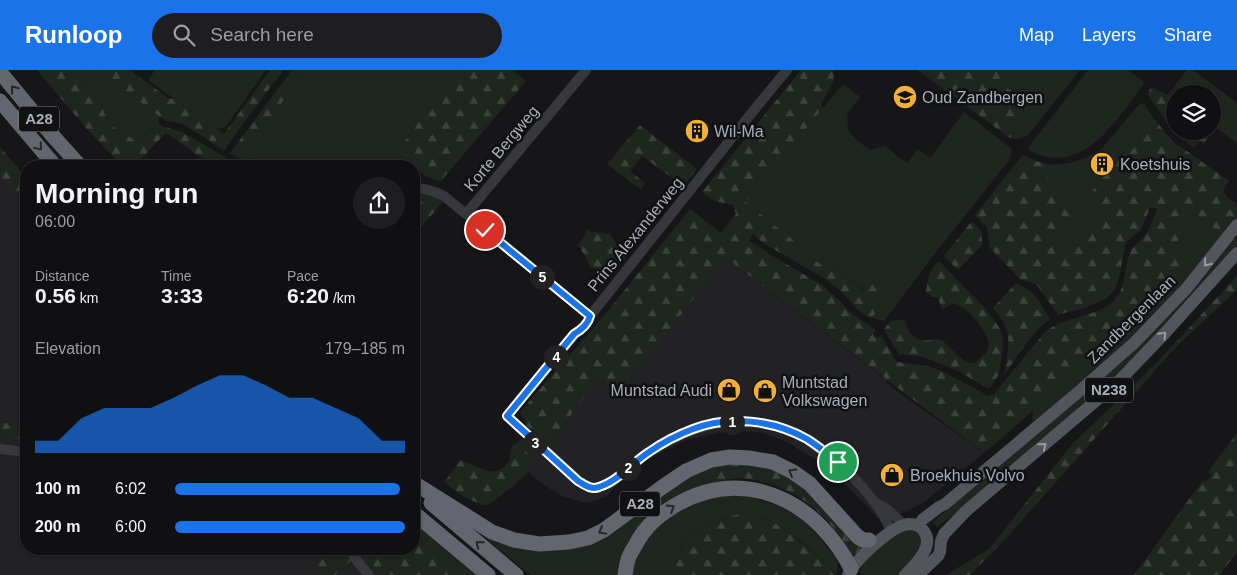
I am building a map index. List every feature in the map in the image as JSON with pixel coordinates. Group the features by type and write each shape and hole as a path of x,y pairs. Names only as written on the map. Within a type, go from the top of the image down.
{"highway":[{"name":"A28","path":"0,72 75,160"},
{"name":"A28","path":"0,100 50,160"},
{"name":"A28","path":"420,487 492,532 514,540 538,544 569,542 588,538 604,530 686,471 711,460 730,457 749,458 773,462 793,472 810,484 858,537 863,540 869,540"},
{"name":"A28","path":"625,575 628,559 639,538 651,522 664,512 694,496 718,489 758,491 795,505 815,521 822,535 835,551 842,566 850,572"},
{"path":"420,494 516,575"},
{"path":"420,518 488,575"}],"main road":[{"name":"Zandbergenlaan","path":"923,523 938,507 945,504 1134,343 1186,289 1237,225"},
{"name":"Zandbergenlaan","path":"938,539 966,511 1117,383 1237,253"},
{"path":"869,540 910,517 916,518 931,528 938,539"},
{"path":"905,575 917,562 927,546 927,536 923,523"},
{"path":"850,572 893,526"},
{"name":"N238","path":"911,575 923,563 938,539"},
{"name":"N238","path":"918,575 938,556 940,552 938,539"}],"street":[{"name":"Korte Bergweg","path":"586,70 466,214 590,316"},
{"name":"Prins Alexanderweg","path":"787,70 590,316 581,330 574,334 507,416 578,481 588,487 598,488 611,482 648,453 694,428 722,422 751,422 781,428 808,440 838,462 875,502 887,509 893,526"},
{"path":"420,188 444,196 466,214"},
{"path":"0,449 20,451"},
{"path":"354,555 369,575"}],"shaded area":[{"path":"0,159 20,181 20,555 371,555 392,575 0,575"},
{"path":"726,258 886,379 891,387 984,453 923,503 883,523 829,468 789,443 764,433 741,431 717,433 686,440 650,458 623,478 607,496 587,503 561,496 537,480 528,472 598,379 617,394"}],"green space":[{"path":"37,70 83,70 79,76 95,94 108,120 115,128 129,137 140,141 158,123 182,132 230,160 204,160 166,133 140,160 116,160 86,128"},
{"path":"83,70 97,70 160,116 158,123 140,141 120,131 108,120 95,94 79,75"},
{"path":"97,70 130,70 168,98 173,98 224,134 270,70 283,70 224,150 183,124 166,121"},
{"path":"155,70 266,70 227,125 218,129 148,80"},
{"path":"292,70 301,76 247,151 258,160 242,160 230,153"},
{"path":"293,70 457,70 396,153 406,160 258,160 246,151 301,76"},
{"path":"457,70 512,70 526,81 440,182 425,176 420,172 420,160 406,160 396,153"},
{"path":"801,70 833,70 834,80 821,104 823,108 745,202 803,248 793,260 767,245 753,233 749,241 822,285 848,311 873,328 875,330 873,335 876,338 881,335 897,362 928,366 946,373 988,396 994,394 1045,332 1060,323 1093,313 1109,305 1115,299 1120,293 1132,249 1147,232 1157,210 1156,208 1149,208 1141,230 1127,241 1116,286 1110,295 1097,303 1058,315 1037,285 1020,279 990,248 987,228 975,215 1021,157 1024,155 1047,164 1051,195 1067,204 1074,216 1075,231 1053,236 1053,249 1077,246 1090,233 1099,218 1091,197 1093,190 1126,148 1130,153 1137,144 1144,126 1152,116 1166,133 1166,140 1171,140 1229,181 1223,190 1227,197 1237,204 1237,221 1224,236 1193,213 1178,238 1178,243 1184,254 1192,259 1153,303 1143,300 1140,302 1125,318 1119,332 1105,350 1076,368 1060,387 984,453 726,258 617,395 598,379 528,472 511,488 488,505 482,505 464,497 444,482 461,460 489,471 499,470 510,461 510,451 513,445 523,439 538,451 545,441 527,426 520,412 607,312 690,209 721,233 736,214 733,205 714,201 702,192"},
{"path":"917,70 1005,70 1007,87 1009,89 1016,91 1027,87 1032,92 1016,130 1010,138"},
{"path":"1005,70 1080,70 1028,135 1017,139 1010,138 1016,130 1032,92 1027,87 1016,91 1009,89"},
{"path":"1088,70 1128,70 1144,82 1106,132 1083,151 1070,156 1056,158 1030,151 1028,148"},
{"path":"1187,70 1193,70 1213,85 1175,85"},
{"path":"843,84 860,97 847,114 848,130 870,150 885,146 907,163 918,149 930,158 964,112 1012,149 1010,159 884,321 872,318 889,292 877,281 865,291 832,265 828,270 807,254 799,264 793,260 803,249 744,202"},
{"path":"1151,87 1166,94 1166,121 1148,95"},
{"path":"1221,91 1237,103 1237,143 1221,132"},
{"path":"1144,103 1152,116 1144,126 1137,144 1130,154 1126,148 1093,190 1091,197 1099,218 1095,225 1077,246 1053,249 1052,236 1075,231 1074,216 1067,204 1051,195 1047,164 1069,163 1083,159 1096,152 1102,148 1136,108"},
{"path":"640,125 697,169 683,186 642,156 630,171 645,183 641,190 607,164"},
{"path":"1183,140 1207,140 1204,144 1200,141 1194,148"},
{"path":"0,147 20,170 20,198 0,175"},
{"path":"420,192 436,197 443,202 420,228"},
{"path":"1193,213 1224,236 1171,296 1114,354 1032,425 1033,410 1060,387 1076,368 1105,350 1119,332 1125,318 1140,302 1191,259 1179,248 1178,237"},
{"path":"971,222 981,231 982,245 958,270 944,256"},
{"path":"587,229 592,232 610,234 615,242 628,254 611,275 590,267 578,245"},
{"path":"1233,237 1237,239 1237,246 1146,345 1078,412 1021,464 937,527 933,522 1024,443"},
{"path":"807,254 828,270 832,265 864,291 877,281 889,292 872,318 857,309 832,284 799,264"},
{"path":"939,261 986,309 999,327 1003,347 1001,361 999,374 990,388 960,372 923,357 899,354 884,330 891,321 905,319 912,335 922,340 943,341 967,362 974,363 986,353 989,346 988,341 976,320 964,308 958,305 952,304 943,309 941,308 938,297 932,297 926,292 931,271"},
{"path":"1237,276 1237,290 1175,348 1009,535 970,575 946,575 989,549 1073,443 1164,355"},
{"path":"1016,283 1032,292 1050,319 1031,338 1004,375 1008,347 1007,332 1000,317 993,308"},
{"path":"0,422 20,426 20,439 0,435"},
{"path":"1237,433 1237,552 1220,575 1134,575 1203,480 1206,481 1211,475 1208,472"},
{"path":"716,463 770,466 801,482 865,545 853,556 827,520 806,502 781,488 740,478 705,486 701,467"},
{"path":"701,467 705,486 679,494 661,505 648,517 621,575 530,575 458,515 475,525 567,543"},
{"path":"739,495 775,505 801,520 835,557 838,565 836,574 807,546 776,524 759,517 742,515 723,518 702,528 690,537 678,554 673,575 632,575 633,564 649,531 698,498"},
{"path":"741,514 752,515 770,521 787,531 836,575 673,575 675,562 680,551 695,533 717,521"},
{"path":"420,527 476,575 458,575 420,540"},
{"path":"907,530 916,532 922,540 919,550 901,575 862,575 860,573 861,567 859,563 881,542"},
{"path":"420,540 458,575 377,575 361,555 420,555"},
{"path":"316,555 327,558 332,555 347,555 352,560 336,575 318,575 319,565"}],"place":[{"name":"Oud Zandbergen","path":"905,97"},
{"name":"Wil-Ma","path":"697,131"},
{"name":"Koetshuis","path":"1102,164"},
{"name":"Muntstad Audi","path":"729,390"},
{"name":"Muntstad Volkswagen","path":"765,391"},
{"name":"Broekhuis Volvo","path":"892,475"}],"route":[{"path":"485,230 590,316 581,330 574,334 507,416 578,481 588,487 598,488 611,482 648,453 669,440 694,428 722,422 751,422 781,428 808,440 838,462"}]}
